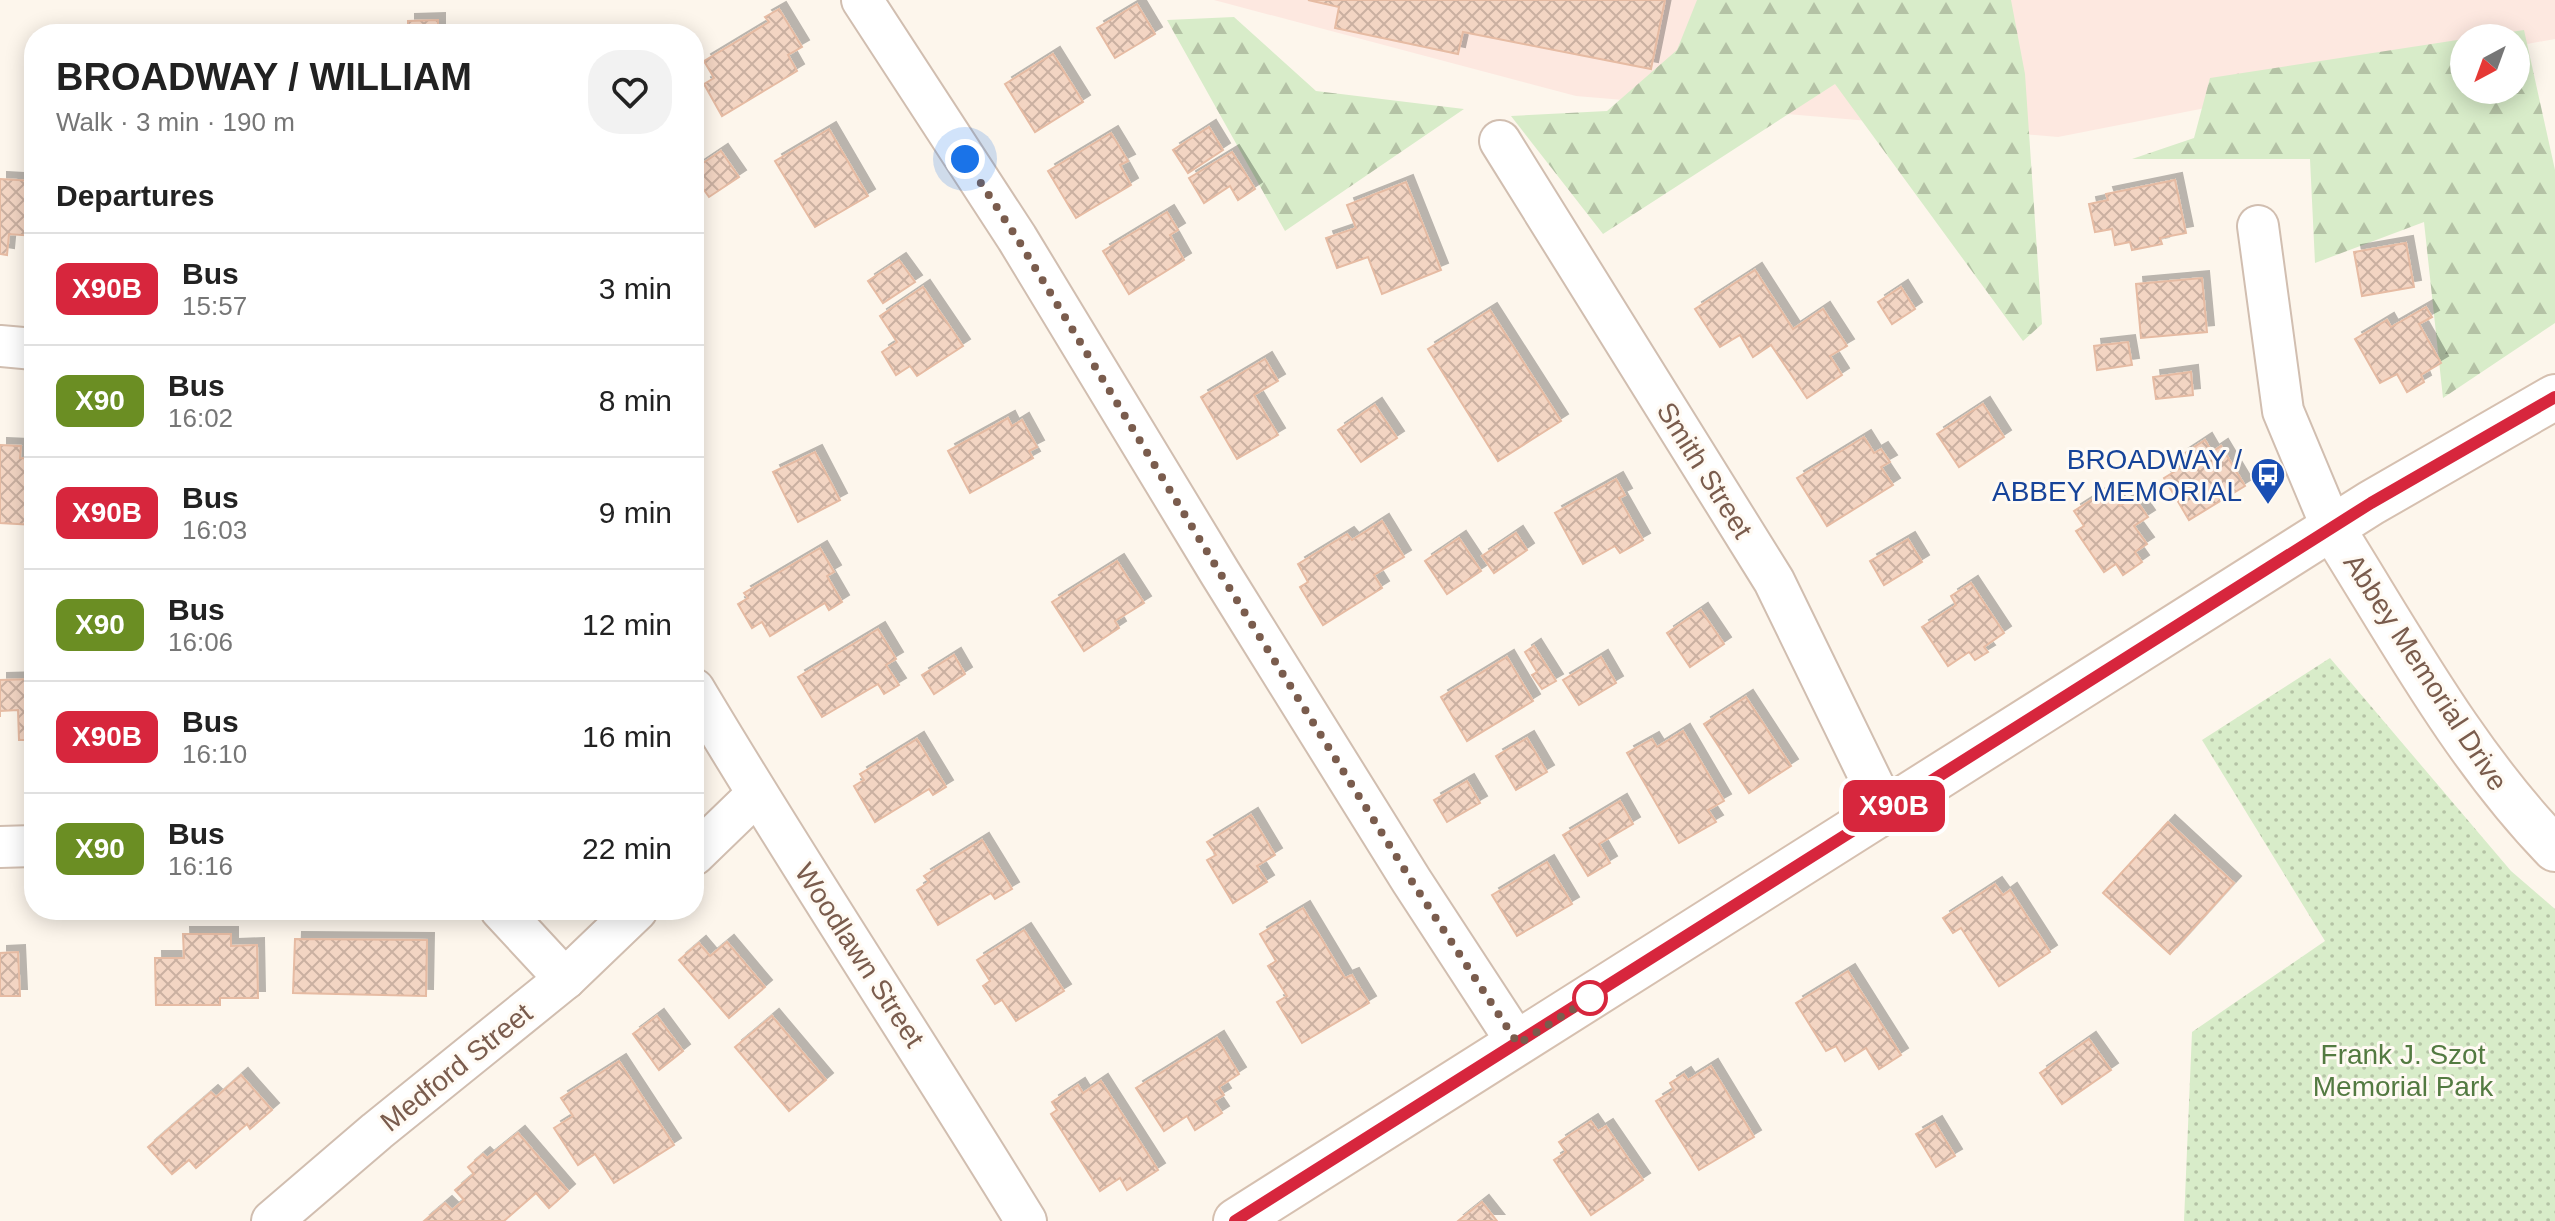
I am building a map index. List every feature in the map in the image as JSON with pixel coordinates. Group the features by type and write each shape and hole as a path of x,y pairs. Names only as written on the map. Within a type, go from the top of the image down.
{"main road":[{"path":"1236,1221 2332,528 2552,400"},
{"name":"Abbey Memorial Drive","path":"2332,528 2456,726 2510,799 2555,849"}],"street":[{"path":"862,0 1017,238 1411,880 1518,1044"},
{"name":"Smith Street","path":"1500,141 1774,581 1886,811"},
{"path":"2258,226 2283,411 2332,528"},
{"path":"0,346 24,348"},
{"name":"Woodlawn Street","path":"704,706 1026,1221"},
{"path":"704,845 757,794"},
{"path":"0,847 24,846"},
{"path":"510,920 565,979"},
{"name":"Medford Street","path":"272,1221 377,1131 565,979 627,920"}],"shaded area":[{"path":"1214,0 2555,0 2555,39 2530,43 2530,24 2450,24 2450,60 2058,137 1576,96"}],"green space":[{"path":"1697,0 2011,0 2025,74 2042,324 2023,341 1835,84 1603,234 1511,116 1607,111 1677,50"},
{"path":"1234,17 1316,91 1464,109 1285,231 1167,20"},
{"path":"2450,41 2450,104 2530,104 2530,57 2555,170 2555,323 2443,398 2424,222 2315,263 2310,159 2132,159 2194,138 2210,78"},
{"name":"Frank J. Szot Memorial Park","path":"2330,658 2511,871 2555,909 2555,1221 2184,1221 2192,1032 2325,941 2202,740"}],"building":[{"path":"1308,0 1665,0 1651,69 1463,32 1458,54 1335,28 1339,7"},
{"path":"1137,4 1155,34 1115,58 1097,28"},
{"path":"779,9 802,47 788,55 797,71 722,116 704,84 714,78 704,61 769,22 765,17"},
{"path":"438,20 438,24 408,24 408,21"},
{"path":"1053,54 1083,102 1035,132 1005,84"},
{"path":"1209,127 1223,150 1188,173 1173,150"},
{"path":"829,129 868,196 815,227 775,161"},
{"path":"1111,133 1128,161 1120,165 1131,185 1076,218 1048,171"},
{"path":"721,151 739,177 709,197 704,190 704,162"},
{"path":"1232,152 1255,189 1238,200 1230,186 1204,203 1189,178"},
{"path":"0,179 24,180 24,235 9,234 7,255 0,254"},
{"path":"2175,180 2186,233 2160,238 2162,244 2132,250 2130,242 2115,245 2112,229 2095,232 2089,204 2108,200 2106,194"},
{"path":"1406,182 1441,270 1382,294 1368,257 1337,268 1326,238 1356,228 1347,205"},
{"path":"1167,212 1178,230 1170,235 1184,260 1129,294 1103,251"},
{"path":"2406,243 2414,287 2362,296 2354,252"},
{"path":"899,260 915,282 883,303 868,281"},
{"path":"1755,270 1793,329 1823,309 1847,346 1830,356 1842,375 1807,398 1771,345 1753,357 1740,335 1720,347 1695,309"},
{"path":"2202,278 2207,332 2141,338 2136,284"},
{"path":"923,287 963,346 917,376 910,366 896,375 882,352 897,342 880,316"},
{"path":"1901,287 1915,309 1892,324 1878,302"},
{"path":"2426,307 2432,317 2419,324 2441,363 2421,375 2424,382 2407,392 2397,374 2380,383 2355,339 2387,320 2391,327"},
{"path":"1490,310 1561,421 1498,461 1428,349"},
{"path":"2128,342 2132,365 2097,370 2094,346"},
{"path":"1265,359 1278,381 1254,395 1278,435 1237,459 1201,397"},
{"path":"2191,372 2193,395 2156,399 2153,377"},
{"path":"1983,404 2004,437 1959,467 1937,434"},
{"path":"1375,405 1397,438 1361,462 1338,430"},
{"path":"1008,418 1012,426 1022,420 1037,447 1029,451 1033,458 970,493 948,451"},
{"path":"1864,437 1874,453 1881,449 1890,462 1881,467 1893,485 1827,526 1797,478"},
{"path":"2205,440 2212,452 2221,446 2245,486 2189,520 2164,478 2187,464 2182,455"},
{"path":"0,445 21,446 20,458 24,458 24,524 0,523"},
{"path":"815,452 840,500 798,522 773,472"},
{"path":"1616,479 1625,495 1619,498 1643,540 1620,553 1615,546 1583,564 1555,513"},
{"path":"2108,489 2120,506 2134,497 2148,517 2134,526 2147,544 2135,552 2142,562 2123,575 2116,564 2104,572 2076,531 2084,526 2074,511"},
{"path":"1382,521 1404,557 1374,575 1382,588 1323,625 1300,587 1308,582 1298,564 1347,534 1352,540"},
{"path":"1516,533 1527,550 1494,573 1482,556"},
{"path":"1459,538 1481,571 1447,594 1425,561"},
{"path":"1908,539 1922,562 1884,585 1870,561"},
{"path":"820,548 834,572 827,576 842,602 829,610 825,603 770,636 762,622 752,628 738,604 748,598 744,593"},
{"path":"1117,561 1144,603 1115,621 1119,628 1084,651 1052,602"},
{"path":"1971,583 2004,633 1984,647 1988,652 1975,660 1969,652 1948,666 1922,627 1956,605 1951,596"},
{"path":"1701,610 1724,644 1690,667 1667,633"},
{"path":"878,629 896,659 886,665 899,685 884,694 878,684 822,717 798,677"},
{"path":"1534,646 1556,681 1542,689 1532,675 1537,672 1525,652"},
{"path":"954,655 965,674 934,694 922,675"},
{"path":"1507,657 1533,701 1467,741 1441,697"},
{"path":"1601,657 1616,683 1579,705 1563,680"},
{"path":"24,679 24,740 19,740 18,710 0,711 0,680"},
{"path":"1746,697 1791,766 1749,793 1704,724"},
{"path":"1683,731 1724,801 1708,810 1716,822 1679,843 1627,753 1652,739 1657,747"},
{"path":"1527,738 1547,772 1516,790 1496,756"},
{"path":"917,739 946,787 933,795 929,789 875,822 854,786 864,780 860,774"},
{"path":"1467,781 1480,803 1447,822 1434,800"},
{"path":"1620,801 1633,824 1599,844 1610,863 1588,876 1563,835"},
{"path":"1251,815 1275,855 1257,866 1267,882 1233,903 1207,860 1216,855 1207,842"},
{"path":"2168,822 2234,883 2170,954 2103,893"},
{"path":"982,840 1012,889 995,899 991,893 938,925 917,890 929,882 924,876"},
{"path":"1547,862 1572,904 1517,936 1492,895"},
{"path":"1995,884 2003,895 2010,890 2050,952 1999,986 1961,928 1953,933 1943,918"},
{"path":"1303,908 1345,978 1352,975 1369,1003 1302,1043 1277,1002 1287,996 1268,966 1276,961 1260,934"},
{"path":"1024,930 1064,991 1016,1021 1002,1000 995,1004 983,986 990,981 977,960"},
{"path":"183,934 231,934 231,946 257,945 258,998 220,998 220,1005 156,1005 155,958 184,958"},
{"path":"295,939 427,940 426,996 293,993"},
{"path":"727,942 765,987 729,1018 679,960 699,943 710,956"},
{"path":"18,952 20,996 0,996 0,953"},
{"path":"1848,971 1901,1055 1879,1069 1866,1048 1845,1061 1836,1046 1826,1051 1796,1003"},
{"path":"657,1016 683,1051 659,1070 633,1034"},
{"path":"772,1016 826,1080 789,1111 735,1047"},
{"path":"1217,1038 1239,1074 1219,1087 1224,1095 1214,1101 1222,1113 1195,1130 1187,1116 1164,1131 1136,1088"},
{"path":"2089,1039 2111,1070 2062,1104 2040,1073"},
{"path":"619,1061 674,1145 614,1183 595,1154 578,1165 554,1128 573,1116 561,1098"},
{"path":"1711,1066 1754,1137 1699,1170 1656,1101 1674,1090 1670,1083 1684,1074 1688,1080"},
{"path":"241,1075 272,1110 250,1129 247,1124 196,1168 189,1160 172,1174 148,1147 211,1092 216,1097"},
{"path":"1101,1081 1158,1170 1127,1190 1120,1178 1100,1191 1051,1114 1057,1110 1052,1102 1078,1085 1083,1093"},
{"path":"1591,1121 1598,1131 1606,1126 1643,1180 1591,1215 1554,1160 1566,1152 1559,1142"},
{"path":"1935,1123 1955,1156 1936,1167 1916,1134"},
{"path":"518,1133 568,1191 549,1208 536,1193 504,1221 424,1221 445,1203 452,1210 464,1200 455,1190 474,1174 468,1167 483,1154 487,1158"},
{"path":"1482,1202 1497,1221 1458,1221"}],"bus line":[{"name":"X90B","path":"1235,1221 2371,503 2555,397"}],"place":[{"name":"BROADWAY / ABBEY MEMORIAL","path":"2268,506"}],"route":[{"path":"965,159 1017,238 1411,880 1518,1044 1597,994 1590,998"}]}
